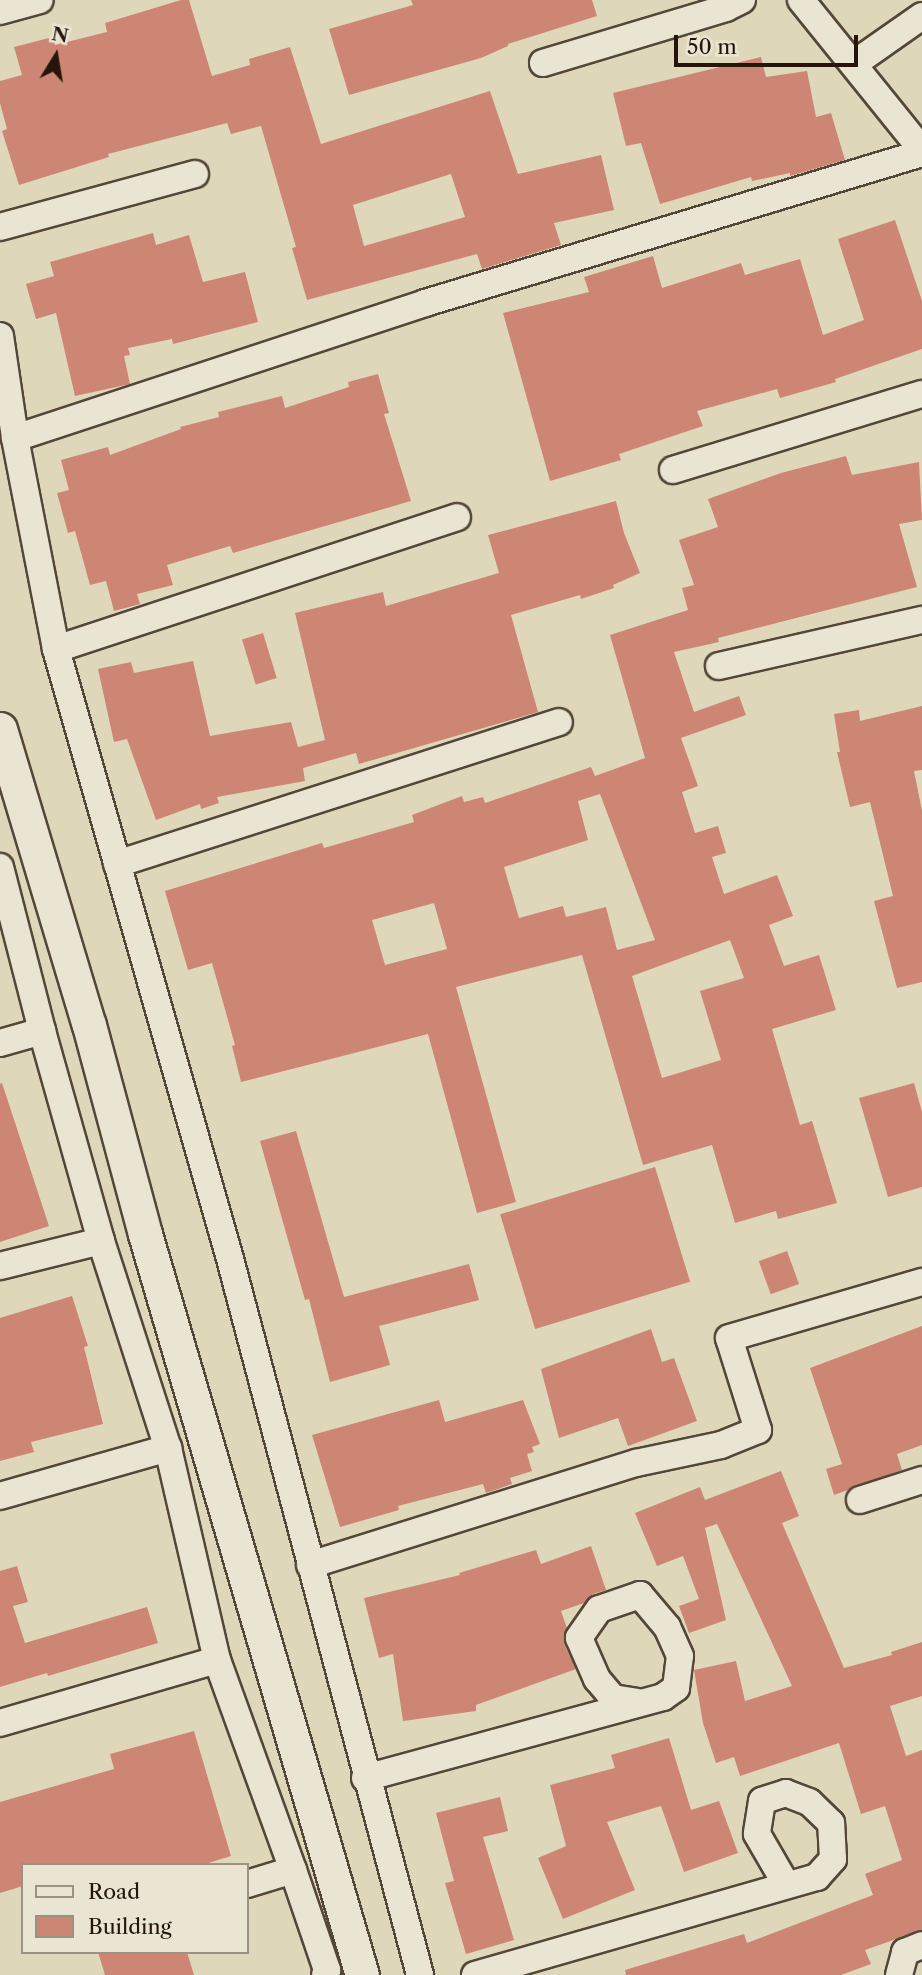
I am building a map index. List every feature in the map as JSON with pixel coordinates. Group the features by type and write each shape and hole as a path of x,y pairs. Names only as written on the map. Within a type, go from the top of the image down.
{"street":[{"path":"0,11 40,0"},
{"path":"543,63 742,0"},
{"path":"15,439 425,303 922,151 855,63 801,0"},
{"path":"855,63 922,16"},
{"path":"0,227 195,174"},
{"path":"0,336 15,439 55,649 229,1255 365,1778 420,1975"},
{"path":"673,470 922,394"},
{"path":"55,649 457,517"},
{"path":"719,666 922,620"},
{"path":"117,864 559,722"},
{"path":"0,729 89,1025 145,1234 362,1975"},
{"path":"0,867 42,1031 101,1241 168,1448 217,1660 327,1969 324,1975"},
{"path":"0,1043 42,1031"},
{"path":"0,1266 101,1241"},
{"path":"310,1565 636,1463 721,1445 758,1430 729,1338 922,1282"},
{"path":"0,1496 168,1448"},
{"path":"860,1500 922,1480"},
{"path":"0,1723 217,1660"},
{"path":"365,1778 638,1702"},
{"path":"281,1840 319,1825"},
{"path":"248,1884 293,1870"},
{"path":"475,1975 786,1884"},
{"path":"899,1975 905,1952 922,1945"}],"building":[{"path":"181,0 189,0 212,76 250,65 249,59 290,47 321,144 490,91 518,174 601,155 614,210 554,223 561,245 482,269 477,254 307,300 292,248 296,247 261,126 231,134 227,123 108,154 109,157 19,185 2,131 7,129 0,103 0,81 22,75 14,47 53,37 55,45 107,32 105,23","holes":["451,174 465,217 364,246 353,205"]},
{"path":"411,0 592,0 597,16 508,44 481,58 349,95 329,29 413,5"},
{"path":"761,57 766,77 807,71 816,117 831,113 845,160 790,176 790,173 752,181 751,177 660,204 641,143 626,146 613,93"},
{"path":"895,220 922,301 922,349 835,379 836,382 780,398 777,389 697,411 703,426 619,454 621,460 550,481 503,313 589,292 584,277 653,256 662,288 741,263 745,275 800,259 823,335 864,320 838,239"},
{"path":"153,233 156,245 189,235 203,282 245,272 258,322 173,344 172,339 128,348 130,355 124,356 130,384 75,396 56,313 36,319 26,284 54,276 50,262"},
{"path":"378,374 389,413 384,414 411,501 233,553 230,546 167,565 173,585 137,594 140,604 114,611 106,581 90,585 75,531 68,533 57,493 69,490 61,460 108,447 110,455 181,429 180,427 219,417 218,412 282,396 285,408 349,387 348,382"},
{"path":"846,456 852,475 919,462 922,520 899,524 917,587 718,638 719,642 674,652 694,712 739,696 746,715 681,738 698,786 682,792 695,833 718,826 726,853 712,857 724,894 777,875 793,916 769,925 784,966 819,955 836,1010 772,1029 800,1125 812,1121 837,1203 778,1219 776,1211 735,1223 712,1145 643,1165 582,955 456,987 516,1202 477,1213 428,1034 241,1082 232,1046 235,1045 212,963 188,970 165,891 322,843 324,848 414,822 412,815 462,796 464,802 483,797 485,803 591,767 595,776 645,758 610,635 688,610 682,588 694,585 679,540 718,527 708,499 781,473","holes":["600,794 655,940 617,950 606,907 566,917 563,906 519,918 504,867 588,840 578,801","434,903 447,949 385,965 372,920","730,940 744,978 700,991 721,1060 662,1078 632,976"]},
{"path":"616,501 624,533 640,573 613,585 614,588 581,599 580,595 511,615 538,712 359,764 356,753 303,768 305,781 217,797 219,803 201,809 200,804 156,820 127,739 114,742 98,669 131,662 134,673 193,661 210,736 291,722 298,747 325,740 295,613 383,592 386,606 499,573 488,535"},
{"path":"263,633 277,678 256,684 242,639"},
{"path":"922,706 922,770 914,771 922,811 922,982 897,988 874,901 893,896 870,802 850,807 837,752 840,752 834,714 859,710 860,721"},
{"path":"2,1083 49,1226 0,1242 0,1084"},
{"path":"914,1083 922,1112 922,1187 888,1197 859,1098"},
{"path":"296,1131 344,1297 469,1264 479,1300 379,1326 390,1365 330,1382 309,1299 305,1300 260,1141"},
{"path":"655,1167 690,1282 535,1329 500,1214"},
{"path":"787,1251 799,1284 771,1294 759,1261"},
{"path":"72,1296 88,1346 84,1347 103,1424 31,1442 34,1452 0,1461 0,1318"},
{"path":"922,1326 922,1445 897,1454 902,1470 834,1495 826,1469 842,1464 810,1368"},
{"path":"651,1329 662,1362 674,1358 697,1421 628,1446 618,1418 559,1438 541,1369"},
{"path":"439,1400 445,1422 523,1400 540,1444 532,1447 534,1452 527,1454 532,1471 510,1478 512,1484 486,1493 483,1484 398,1506 399,1510 340,1527 312,1435"},
{"path":"781,1471 799,1516 782,1523 844,1668 892,1655 891,1652 922,1642 922,1696 890,1706 906,1756 922,1750 922,1930 865,1950 871,1964 841,1975 626,1975 625,1970 744,1934 747,1943 873,1895 865,1874 902,1860 885,1806 861,1814 839,1743 740,1776 734,1757 716,1763 703,1723 694,1670 736,1661 745,1701 792,1686 717,1524 705,1528 726,1620 689,1633 679,1606 699,1599 683,1556 657,1566 635,1513 700,1487 705,1500"},
{"path":"591,1546 606,1590 593,1594 584,1603 561,1611 567,1628 564,1644 576,1669 476,1705 476,1711 403,1721 393,1654 379,1658 364,1598 460,1575 459,1573 536,1550 541,1564"},
{"path":"17,1566 28,1602 13,1606 25,1643 147,1607 158,1643 48,1676 47,1673 0,1687 0,1571"},
{"path":"194,1731 231,1856 208,1863 21,1863 21,1887 0,1893 0,1802 114,1769 110,1754"},
{"path":"669,1738 691,1810 719,1801 738,1853 684,1872 661,1806 607,1822 635,1890 563,1919 538,1858 566,1846 550,1785 615,1768 611,1755"},
{"path":"500,1797 508,1831 483,1837 514,1940 466,1954 445,1883 454,1881 436,1813"},
{"path":"99,1954 188,1954 194,1975 105,1975"}]}
